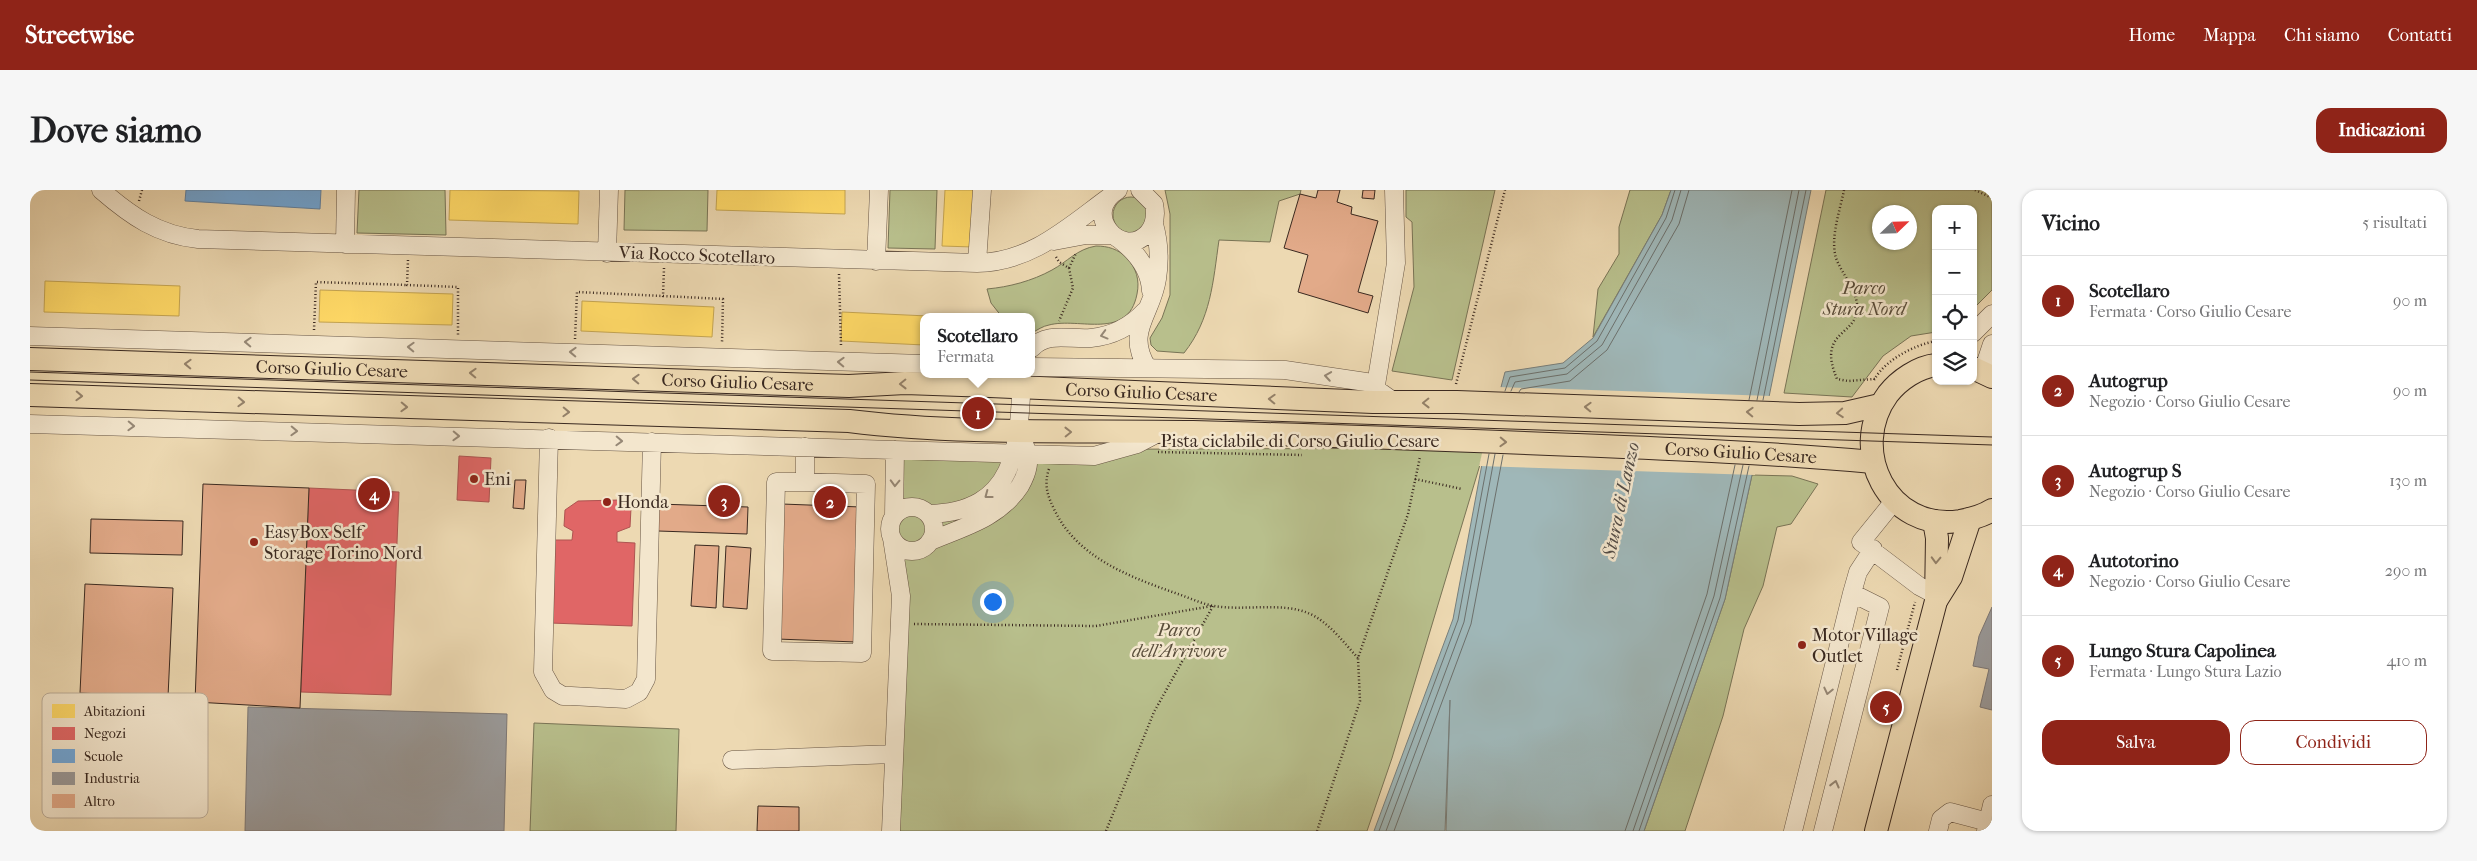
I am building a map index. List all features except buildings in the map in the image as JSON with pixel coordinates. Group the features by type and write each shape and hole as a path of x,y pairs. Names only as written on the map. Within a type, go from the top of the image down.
{"main road":[{"name":"Corso Giulio Cesare","path":"30,358 849,386 1022,381 1374,395 1396,403 1457,397 1799,414 1846,413 1880,405"},
{"path":"1932,366 1910,374 1893,388 1880,405 1871,432 1873,462 1885,489 1895,500 1913,513 1934,520 1952,522 1970,520 1992,510"},
{"name":"Corso Giulio Cesare","path":"30,395 849,421 898,427 1020,431 1160,432 1454,440 1795,454 1873,462"},
{"path":"1876,831 1936,598 1937,538 1934,520"},
{"path":"1936,598 1951,577 1970,520"}],"street":[{"name":"Via Rocco Scotellaro","path":"101,190 138,220 157,230 177,236 198,239 977,263 1015,258 1046,243 1113,193"},
{"path":"345,244 346,190"},
{"path":"607,252 609,190"},
{"path":"876,261 879,190"},
{"path":"977,263 982,190"},
{"path":"1374,395 1396,263 1394,190"},
{"path":"1035,346 1041,341 1058,337 1090,338 1110,334 1134,323 1148,304 1149,276 1142,262 1134,251 1104,225 1104,204 1113,193"},
{"path":"1146,193 1155,210 1154,224 1158,254 1157,280 1137,344 1147,368"},
{"name":"Via Rocco Scotellaro","path":"1046,243 1079,236 1116,237 1133,241 1139,239 1154,224"},
{"path":"1977,329 1992,314"},
{"name":"Corso Giulio Cesare","path":"30,336 920,364"},
{"name":"Corso Giulio Cesare","path":"54,336 102,361"},
{"path":"1983,372 1992,344"},
{"name":"Corso Giulio Cesare","path":"1035,367 1285,370 1366,382 1374,395"},
{"path":"892,538 905,549 923,545 986,519 1014,496 1023,460 1020,431 1022,381"},
{"name":"Corso Giulio Cesare","path":"30,424 549,438 895,450 1023,460 1094,456 1137,444 1160,432"},
{"path":"549,438 543,672 553,690 563,696 623,699 639,692 646,679 652,442"},
{"path":"804,447 805,482"},
{"path":"891,831 901,596 890,527 894,516 895,450"},
{"path":"894,516 902,509 913,507 928,514 949,514 965,508 991,494 1023,460"},
{"path":"776,482 805,482 866,484 862,653 772,651 776,482"},
{"path":"1895,500 1862,542 1936,598"},
{"path":"901,596 923,545 934,530 928,514"},
{"path":"1793,831 1852,593 1858,572 1873,549"},
{"path":"1823,831 1880,607 1852,593"},
{"path":"732,760 893,754"},
{"path":"1938,831 1941,819 1950,812 1989,820"}],"path":[{"path":"1457,397 1461,360 1505,190"},
{"path":"1844,190 1834,241 1836,258 1848,278 1857,312 1852,322 1836,338 1831,354 1832,366 1837,378 1848,381 1874,379"},
{"path":"1974,190 1992,198"},
{"path":"1046,243 1060,262 1069,268 1073,283 1060,316 1058,337"},
{"path":"407,285 409,246"},
{"path":"663,296 665,254"},
{"path":"839,260 841,362"},
{"path":"313,344 316,282 458,287 458,348"},
{"path":"574,352 577,292 723,299 721,358"},
{"name":"Pista ciclabile di Corso Giulio Cesare","path":"1151,453 1305,455"},
{"path":"1317,831 1360,701 1358,658 1408,514 1420,454"},
{"path":"1023,460 1049,470 1058,469"},
{"path":"1049,470 1046,480 1048,496 1061,524 1084,550 1128,575 1213,606"},
{"path":"1415,479 1462,489"},
{"path":"900,624 1096,626 1213,606 1294,609 1309,613 1334,631 1358,658"},
{"path":"1106,831 1154,712 1213,606"}],"green space":[{"path":"359,190 445,190 446,235 357,233"},
{"path":"625,190 708,190 707,231 624,230"},
{"path":"890,190 937,190 935,249 888,248"},
{"path":"1165,190 1301,190 1300,194 1279,201 1270,242 1219,240 1212,285 1205,313 1200,327 1184,353 1157,351 1151,345 1150,338 1162,318 1170,295 1170,214"},
{"path":"1406,190 1495,190 1452,380 1392,371 1414,287 1412,222 1406,217"},
{"path":"1630,190 1671,190 1662,215 1593,337 1598,289 1619,254 1619,227"},
{"name":"Parco Stura Nord","path":"1826,190 1992,190 1992,290 1977,305 1977,205 1932,205 1932,333 1911,336 1883,356 1852,397 1784,393"},
{"path":"1131,197 1144,202 1149,215 1144,228 1131,233 1118,228 1113,215 1118,202"},
{"path":"1096,246 1109,247 1116,250 1127,258 1135,270 1138,279 1137,294 1132,308 1124,318 1101,324 1061,323 1042,327 1035,331 1035,313 999,313 991,303 987,289 1012,285 1044,274 1089,248"},
{"name":"Parco dell'Arrivore","path":"1485,448 1392,758 1367,831 893,831 900,624 895,450"},
{"path":"1752,475 1792,476 1818,484 1791,524 1777,527 1763,586 1744,629 1723,716 1685,831 1644,831 1725,599"},
{"path":"534,723 679,729 676,831 530,831"}],"water":[{"name":"Stura di Lanzo","path":"1671,190 1811,190 1725,599 1644,831 1446,831 1450,700 1445,831 1374,831 1453,619 1485,448 1505,372 1563,363 1593,338 1662,215"}],"pier":[{"path":"1498,387 1772,396 1755,475 1479,466"}],"tram line":[{"path":"30,372 1992,437"},
{"path":"30,380 1992,445"}],"place":[{"name":"Scotellaro","path":"978,413"},
{"name":"Eni","path":"474,479"},
{"name":"Autotorino","path":"374,494"},
{"name":"Autogrup S","path":"724,501"},
{"name":"Honda","path":"607,502"},
{"name":"Autogrup","path":"830,502"},
{"name":"EasyBox Self Storage Torino Nord","path":"254,542"},
{"name":"Motor Village Outlet","path":"1802,645"},
{"name":"Lungo Stura Capolinea","path":"1886,707"}]}
